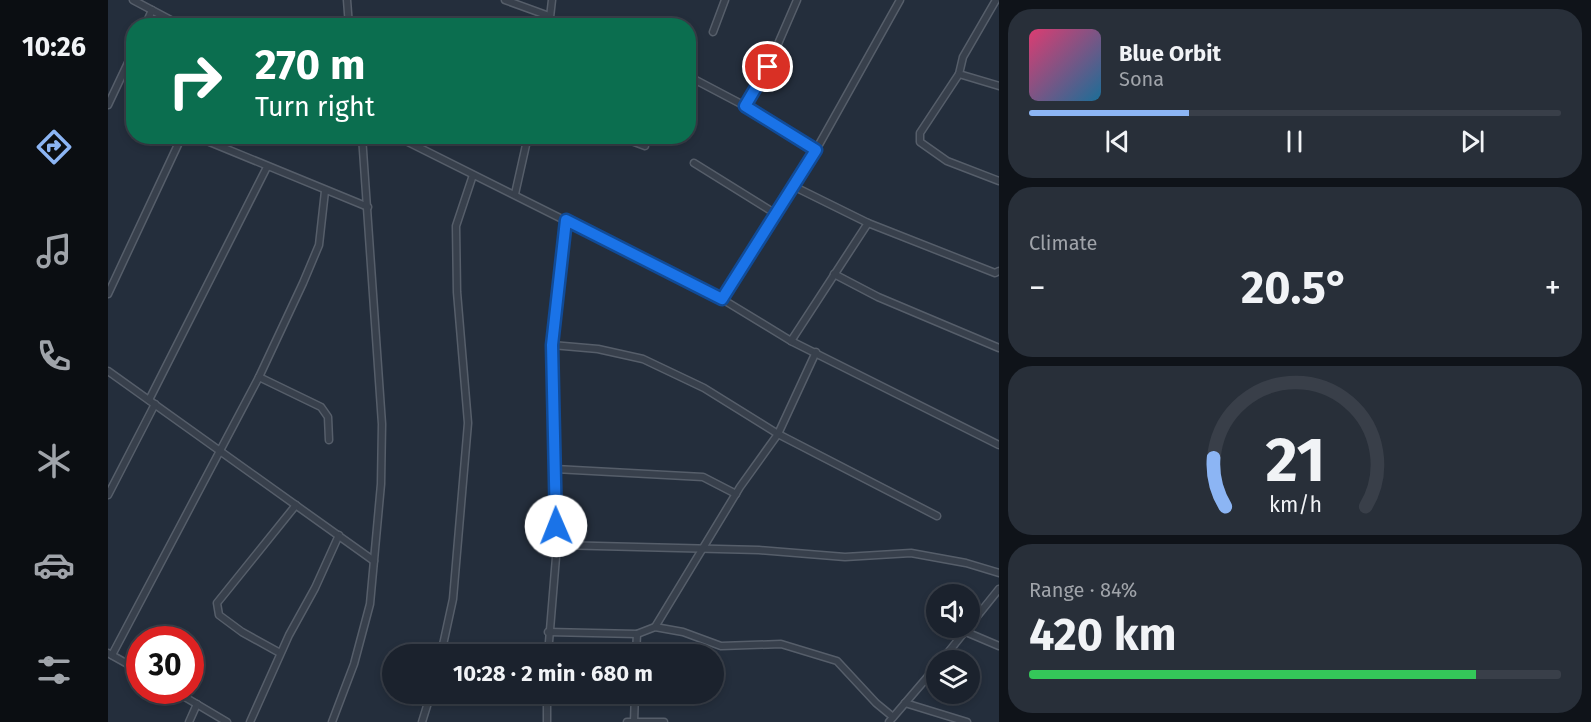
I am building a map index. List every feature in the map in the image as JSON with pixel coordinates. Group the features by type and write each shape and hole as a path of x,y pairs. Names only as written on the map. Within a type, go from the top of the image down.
{"street":[{"path":"133,0 144,3 167,18"},
{"path":"346,0 349,18"},
{"path":"505,0 543,18"},
{"path":"549,18 552,0"},
{"path":"713,32 725,0"},
{"path":"745,106 768,67 797,0"},
{"path":"722,299 816,150 900,0"},
{"path":"996,3 963,57 959,74 920,133 920,142 947,161 999,181"},
{"path":"148,18 152,10"},
{"path":"108,105 126,67"},
{"path":"959,74 999,86"},
{"path":"696,80 745,106 816,150"},
{"path":"108,294 178,144"},
{"path":"214,144 368,207"},
{"path":"332,722 354,664 370,604 381,484 382,424 363,144"},
{"path":"412,144 722,299 790,341 999,445"},
{"path":"515,195 526,144"},
{"path":"640,144 645,146"},
{"path":"694,163 776,214"},
{"path":"108,495 267,167"},
{"path":"443,644 453,599 466,469 468,423 456,292 456,226 472,175"},
{"path":"793,186 868,223 995,273 999,271"},
{"path":"126,663 110,654 259,377 319,245 325,191"},
{"path":"548,644 557,545 552,345 566,220"},
{"path":"790,341 868,223"},
{"path":"834,274 878,297 999,348"},
{"path":"552,345 643,358 704,388 778,434 937,516"},
{"path":"656,627 736,494 778,434 816,352"},
{"path":"108,371 374,561"},
{"path":"259,377 321,407 328,417 329,440"},
{"path":"555,470 704,477 736,494"},
{"path":"280,653 243,633 219,615 218,603 296,505"},
{"path":"250,722 280,653 315,588 339,535"},
{"path":"557,545 759,550 845,557 911,553 966,563 999,573"},
{"path":"980,614 999,589"},
{"path":"548,632 637,634 656,627 683,632 721,646 781,644 837,661 891,719 926,679"},
{"path":"636,644 637,634"},
{"path":"951,650 961,638"},
{"path":"980,638 999,646"},
{"path":"905,703 967,722"},
{"path":"189,722 197,704 227,722"},
{"path":"422,722 428,704"},
{"path":"547,704 547,722"},
{"path":"634,722 635,704"},
{"path":"627,722 664,722"}],"route":[{"path":"556,526 552,345 566,220 722,299 816,150 745,106 768,67"}]}
